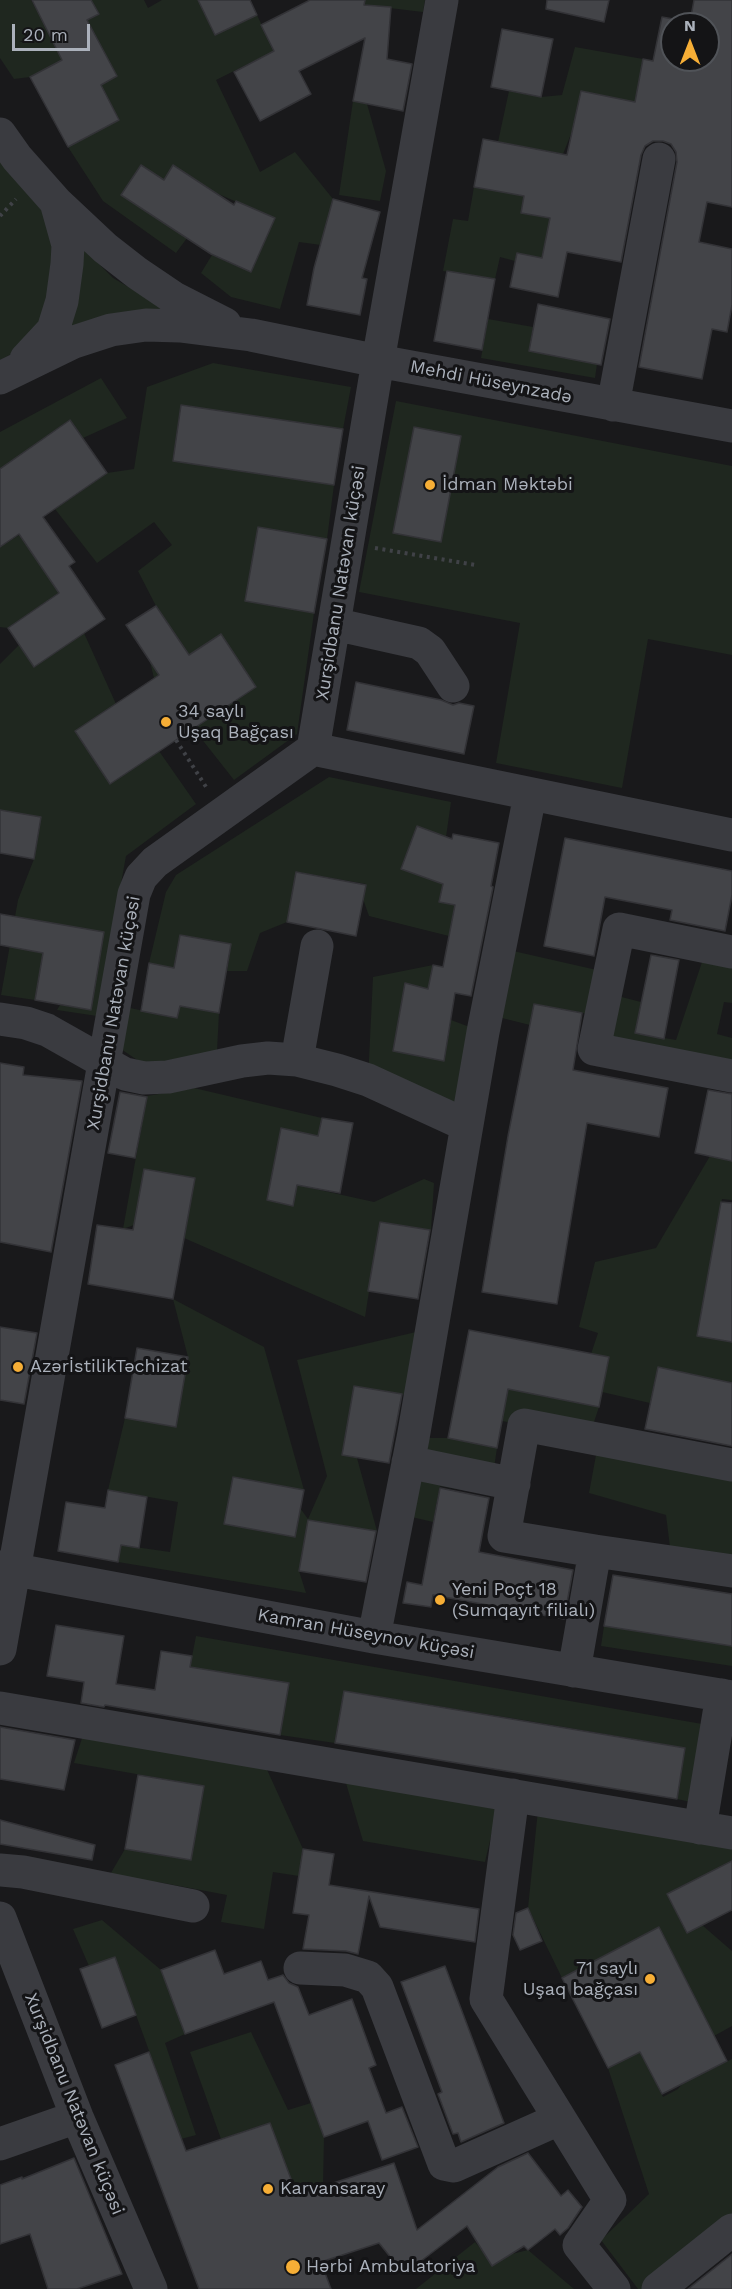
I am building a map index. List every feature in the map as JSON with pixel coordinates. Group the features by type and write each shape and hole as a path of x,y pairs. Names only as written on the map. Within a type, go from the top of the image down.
{"street":[{"name":"Xurşidbanu Natəvan küçəsi","path":"0,1649 7,1568 105,1064 134,894 141,877 155,862 314,749 378,361 442,0"},
{"path":"0,134 17,158 56,202 105,248 137,273 204,314 251,335"},
{"path":"613,405 659,159"},
{"path":"0,377 29,356 53,330 62,302 68,264 68,245 56,202"},
{"path":"0,377 74,342 111,330 158,325 251,335"},
{"name":"Mehdi Hüseynzadə","path":"251,335 378,361 732,426"},
{"path":"334,624 419,643 430,651 453,686"},
{"path":"314,749 732,835"},
{"path":"374,1637 408,1462 466,1125 530,795"},
{"path":"732,952 619,929 594,1049 732,1076"},
{"path":"297,1060 317,946"},
{"path":"0,1019 26,1023 47,1030 125,1074 144,1078 168,1077 242,1061 268,1058 297,1060 368,1080 466,1125"},
{"path":"732,1465 524,1425 504,1536 732,1571"},
{"path":"408,1462 513,1484"},
{"path":"574,1671 595,1551"},
{"name":"Kamran Hüseynov küçəsi","path":"7,1568 374,1637 727,1696"},
{"path":"700,1828 727,1696"},
{"path":"0,1708 732,1833"},
{"path":"513,1796 486,1999 610,2200 579,2245 614,2289"},
{"path":"0,1870 24,1872 193,1906"},
{"name":"Xurşidbanu Natəvan küçəsi","path":"0,1918 77,2117 151,2289"},
{"path":"300,1968 345,1970 368,1977 377,1987 444,2164 454,2166 560,2119"},
{"path":"0,2144 77,2117"},
{"path":"658,2289 732,2230"}],"path":[{"path":"0,216 19,195"},
{"path":"348,544 476,565"},
{"path":"176,740 223,813"}],"shaded area":[{"path":"0,0 31,0 52,38 98,15 91,0 144,0 148,8 162,0 199,0 215,35 257,15 274,51 216,80 260,172 295,152 333,199 321,245 299,242 280,309 231,297 201,273 212,255 251,272 274,218 216,193 173,165 164,180 141,165 121,195 187,238 176,253 103,201 68,147 119,120 101,85 117,76 98,41 30,77 14,79 0,58"},
{"path":"365,0 425,0 423,12 364,5"},
{"path":"575,47 643,59 635,102 581,91 573,129 563,154 498,142 509,91 541,97 562,95"},
{"path":"353,101 367,104 386,171 380,201 339,195"},
{"path":"0,162 49,215 57,243 42,332 21,349 0,360"},
{"path":"474,187 524,196 521,213 551,218 542,258 517,253 515,261 500,257 495,279 443,271 453,219 468,221"},
{"path":"81,246 113,278 166,309 67,331"},
{"path":"488,319 533,327 529,351 597,364 595,378 481,358"},
{"path":"213,363 351,387 343,429 181,405 173,461 334,485 327,539 258,528 245,601 314,613 297,734 234,780 193,728 256,687 221,634 154,678 150,662 180,642 156,606 138,571 172,545 154,522 97,563 55,509 107,473 134,469 147,387"},
{"path":"101,378 127,418 83,438 70,420 0,469 0,432"},
{"path":"396,401 732,466 732,655 648,639 622,788 496,763 520,623 359,592"},
{"path":"19,535 60,592 8,628 0,627 0,547"},
{"path":"84,633 116,704 75,732 110,784 159,751 196,804 126,856 97,1016 57,1010 60,1005 91,1009 103,932 48,923 35,1000 1,995 18,900 34,859 41,817 0,810 0,664 19,645 34,666"},
{"path":"329,777 451,802 446,837 417,827 401,868 444,877 439,902 455,905 449,936 369,916 363,899 366,884 297,872 287,922 260,933 247,971 227,971 231,944 181,935 174,968 149,963 166,892 176,875"},
{"path":"707,947 732,952 732,1003 724,1002 717,1034 732,1038 732,1076 594,1049 600,1018 583,1013 534,1004 530,1025 486,1014 500,948 610,973 606,993 641,1002 635,1033 676,1040"},
{"path":"433,965 428,989 405,983 393,1051 444,1060 451,1020 483,1032 466,1125 368,1080 373,977"},
{"path":"180,1006 219,1013 217,1051 200,1057 143,1064 121,1049 130,1008 177,1018"},
{"path":"194,1088 322,1118 318,1136 281,1129 267,1200 293,1206 297,1185 374,1202 424,1179 434,1183 431,1230 380,1222 365,1317 184,1238 195,1178 134,1225 123,1229 147,1096"},
{"path":"710,1156 732,1161 732,1200 722,1199 697,1336 732,1342 732,1383 658,1367 650,1403 602,1392 609,1358 591,1354 598,1333 579,1327 595,1262 656,1248"},
{"path":"173,1299 264,1347 304,1490 233,1478 295,1537 300,1508 308,1519 327,1476 297,1360 416,1332 406,1395 355,1386 342,1455 357,1458 377,1531 308,1520 299,1571 306,1593 118,1562 121,1545 170,1552 178,1502 108,1490 125,1418 176,1426 188,1357"},
{"path":"508,1389 599,1407 589,1437 502,1421"},
{"path":"413,1438 448,1438 497,1448 490,1495 440,1486 433,1522 399,1514"},
{"path":"599,1439 732,1465 732,1571 672,1563 666,1515 589,1493"},
{"path":"604,1626 732,1646 732,1666 601,1646"},
{"path":"196,1636 708,1725 695,1803 677,1799 685,1748 529,1721 344,1691 335,1743 280,1735 190,1667"},
{"path":"84,1732 259,1752 303,1849 299,1876 273,1872 264,1929 221,1922 227,1895 158,1882 95,1900 125,1849 191,1860 204,1786 74,1763"},
{"path":"341,1766 501,1793 485,1862 363,1841"},
{"path":"539,1800 732,1833 732,1861 667,1894 687,1933 702,1925 732,1951 732,2026 714,2036 659,1927 562,1978 528,1908"},
{"path":"102,1920 161,1970 185,2034 165,2043 196,2135 181,2139 115,1957 89,1966 73,1929"},
{"path":"251,2032 288,2110 311,2103 324,2137 323,2187 312,2238 270,2123 221,2139 190,2052"},
{"path":"644,2050 651,2073 663,2097 678,2089 683,2083 732,2059 732,2230 658,2289 638,2289 601,2240 649,2194 608,2068"},
{"path":"475,2242 482,2250 512,2254 528,2250 574,2289 416,2289"}],"building":[{"path":"32,0 91,0 99,14 87,20 117,76 101,85 119,120 68,147 30,77 62,60"},
{"path":"198,0 250,0 257,15 215,35"},
{"path":"310,0 365,0 364,5 391,7 387,59 412,64 403,111 353,101 365,38 299,71 311,94 260,121 234,72 274,51 261,25"},
{"path":"547,0 609,0 604,22 546,9"},
{"path":"694,0 732,0 732,207 707,202 699,242 732,249 732,305 727,332 712,329 702,379 639,367 677,162 676,152 671,144 653,141 645,146 641,155 621,262 567,252 558,297 510,287 517,253 542,258 550,218 521,213 524,196 474,187 483,139 567,155 581,91 635,102 643,59 653,61 660,27 660,72 720,72 720,12 692,12"},
{"path":"502,29 553,39 541,97 491,87"},
{"path":"141,165 164,180 173,165 234,205 236,201 275,218 251,272 211,254 121,195"},
{"path":"333,199 380,212 362,278 367,279 360,315 307,305 314,268"},
{"path":"447,271 495,279 482,350 434,341"},
{"path":"538,304 610,319 601,365 529,351"},
{"path":"181,405 343,429 334,485 173,461"},
{"path":"70,420 107,473 43,517 75,562 69,566 105,619 34,667 8,628 59,593 19,534 0,547 0,469"},
{"path":"414,427 461,436 441,542 393,533"},
{"path":"258,527 327,539 314,613 245,601"},
{"path":"156,606 189,655 221,634 256,687 110,784 75,731 159,675 126,625"},
{"path":"356,682 441,700 453,705 459,703 474,706 464,754 347,730"},
{"path":"0,810 41,817 34,859 0,853"},
{"path":"417,826 452,839 453,834 499,843 491,886 493,887 471,996 455,993 444,1061 393,1051 405,983 428,989 433,965 443,967 455,905 439,902 443,884 401,869"},
{"path":"565,838 732,871 732,895 725,931 670,920 672,910 605,897 594,956 544,946"},
{"path":"296,872 366,885 356,936 287,922"},
{"path":"0,914 104,932 91,1010 35,1000 43,953 0,945"},
{"path":"180,935 231,944 219,1013 180,1006 177,1018 141,1011 149,963 174,968"},
{"path":"651,955 679,960 664,1039 635,1033"},
{"path":"534,1004 582,1013 573,1070 668,1088 659,1137 587,1123 557,1304 482,1292 508,1136"},
{"path":"0,1063 24,1067 23,1075 82,1081 51,1252 0,1242"},
{"path":"708,1090 732,1094 732,1161 695,1153"},
{"path":"120,1092 147,1097 135,1158 108,1153"},
{"path":"322,1118 353,1123 340,1193 297,1185 293,1206 267,1200 281,1128 318,1136"},
{"path":"144,1169 195,1178 173,1299 88,1284 97,1225 133,1230"},
{"path":"721,1202 732,1203 732,1342 697,1336"},
{"path":"380,1222 430,1230 418,1299 368,1291"},
{"name":"AzərİstilikTəchizat","path":"0,1327 37,1333 24,1404 0,1400"},
{"path":"469,1330 609,1357 599,1407 508,1389 497,1448 448,1438"},
{"path":"137,1348 188,1357 176,1427 125,1418"},
{"path":"658,1367 732,1383 732,1446 645,1429"},
{"path":"354,1386 402,1394 389,1463 342,1455"},
{"path":"233,1477 304,1490 295,1537 224,1524"},
{"path":"440,1488 489,1498 479,1552 573,1570 564,1619 433,1595 431,1607 403,1603 407,1582 422,1585"},
{"path":"108,1490 147,1497 139,1548 121,1545 118,1562 58,1551 66,1502 105,1508"},
{"path":"308,1520 376,1531 366,1582 299,1571"},
{"path":"613,1575 732,1594 732,1646 604,1626"},
{"path":"56,1625 124,1636 116,1684 155,1690 161,1651 192,1656 190,1667 289,1683 280,1735 105,1705 104,1707 81,1703 84,1682 47,1676"},
{"path":"344,1691 685,1748 677,1799 335,1743"},
{"path":"0,1727 75,1740 64,1790 0,1779"},
{"path":"138,1775 204,1786 191,1860 125,1849"},
{"path":"0,1820 95,1845 92,1860 0,1844"},
{"path":"303,1849 334,1854 329,1885 479,1909 475,1942 380,1927 369,1896 358,1954 346,1951 303,1949 309,1915 293,1913"},
{"path":"732,1861 732,1910 687,1933 667,1894"},
{"path":"528,1908 542,1941 520,1950 513,1935 516,1913"},
{"path":"659,1927 727,2061 662,2094 640,2052 608,2068 562,1978"},
{"path":"215,1950 224,1974 261,1961 268,1980 283,1975 289,1983 298,1987 309,2015 352,1999 376,2065 369,2068 386,2113 402,2107 418,2147 382,2160 368,2121 324,2137 274,2002 185,2034 161,1970"},
{"path":"115,1957 136,2015 102,2028 80,1969"},
{"path":"445,1966 504,2123 461,2142 458,2133 453,2134 438,2094 442,2092 401,1982"},
{"path":"149,2052 186,2151 270,2123 297,2195 394,2163 417,2230 498,2167 528,2153 561,2196 568,2190 582,2207 568,2228 560,2235 555,2229 528,2250 524,2246 492,2266 467,2226 404,2274 379,2243 321,2262 331,2289 199,2289 115,2065"},
{"path":"74,2158 122,2274 77,2289 48,2289 30,2234 0,2244 0,2185 22,2177 22,2179"},
{"path":"732,2254 732,2289 688,2289"}],"place":[{"name":"İdman Məktəbi","path":"430,485"},
{"name":"34 saylı Uşaq Bağçası","path":"166,722"},
{"name":"AzərİstilikTəchizat","path":"18,1367"},
{"name":"Yeni Poçt 18 (Sumqayıt filialı)","path":"440,1600"},
{"name":"71 saylı Uşaq bağçası","path":"650,1979"},
{"name":"Karvansaray","path":"268,2189"},
{"name":"Hərbi Ambulatoriya","path":"293,2267"}]}
